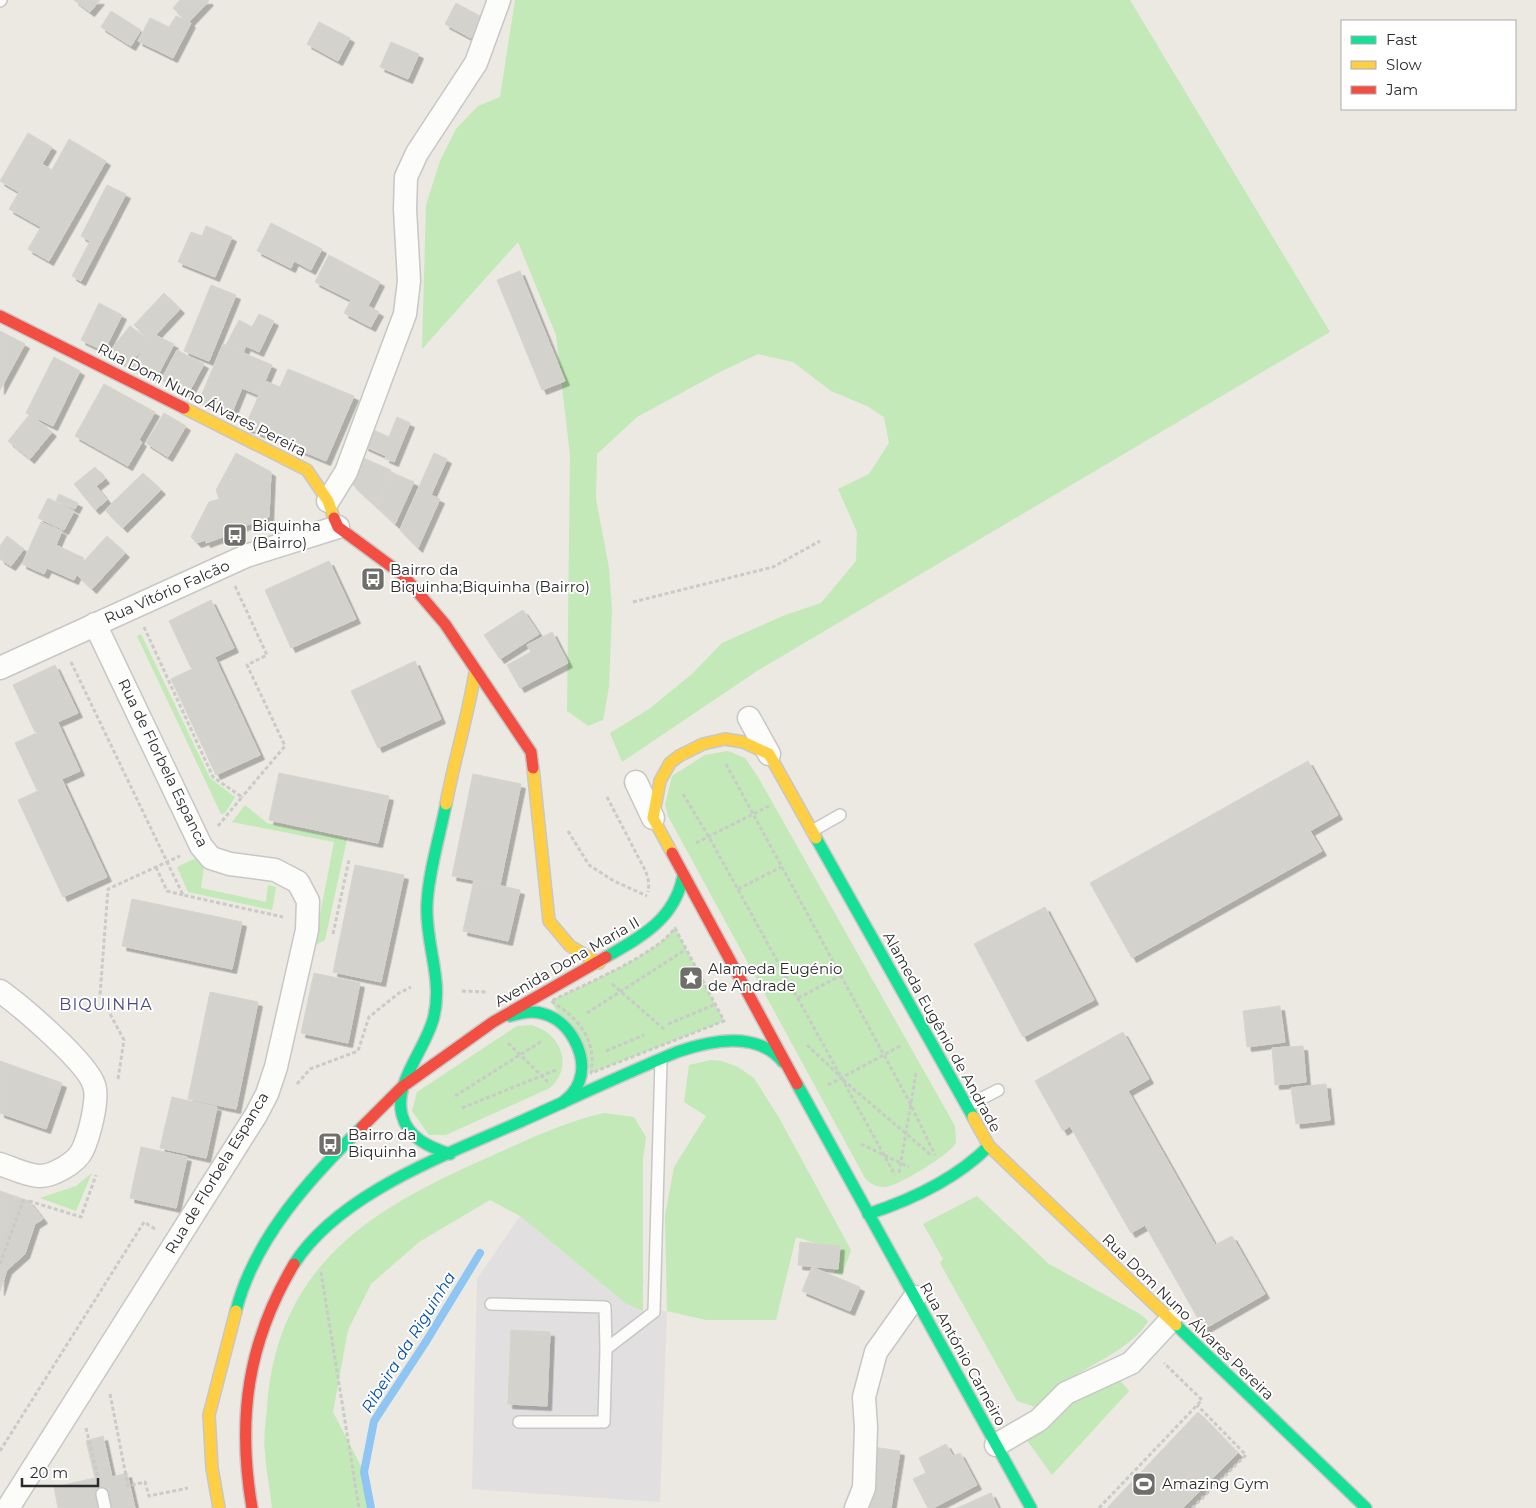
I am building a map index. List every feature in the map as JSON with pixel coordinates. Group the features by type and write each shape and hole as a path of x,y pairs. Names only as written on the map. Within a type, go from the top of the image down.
{"street":[{"path":"328,501 346,472 405,314 409,282 405,209 406,177 417,153 476,63 499,0"},
{"name":"Rua Dom Nuno Álvares Pereira","path":"0,316 307,470 328,501 338,527"},
{"path":"338,527 403,575 445,624 475,672 531,752 549,921 562,940 574,951 599,962"},
{"name":"Rua Vitório Falcão","path":"0,668 246,556 338,527"},
{"name":"Rua de Florbela Espanca","path":"8,1508 268,1094 307,930 308,902 298,882 275,870 230,864 212,858 201,846 95,624"},
{"path":"450,1154 425,1146 412,1136 403,1116 402,1087 429,1035 436,1009 437,982 427,923 427,904 454,766 469,708 475,672"},
{"path":"749,718 769,754"},
{"path":"653,818 655,796 660,778 665,768 683,753 713,741 732,739 769,754"},
{"name":"Alameda Eugênio de Andrade","path":"769,754 990,1146 975,1160 919,1192 886,1210 868,1214"},
{"path":"636,782 683,876 868,1214"},
{"name":"Avenida Dona Maria II","path":"220,1508 215,1483 209,1415 242,1287 270,1235 326,1162 402,1087 493,1022 648,933 666,915 675,902 683,876"},
{"path":"0,991 23,1007 87,1071 95,1090 91,1125 81,1153 54,1173 39,1176 0,1164"},
{"name":"Avenida Dona Maria II","path":"493,1022 522,1012 536,1012 555,1017 570,1030 582,1059 582,1068 578,1085 562,1103"},
{"name":"Avenida Dona Maria II","path":"252,1508 245,1472 243,1447 247,1391 254,1354 270,1311 289,1272 315,1238 368,1198 450,1154 690,1048 716,1041 737,1041 763,1046 778,1053 786,1066"},
{"name":"Rua Dom Nuno Álvares Pereira","path":"990,1146 1366,1508"},
{"name":"Rua António Carneiro","path":"868,1214 1031,1508"},
{"path":"856,1508 864,1488 866,1428 864,1397 876,1352 915,1297"},
{"path":"996,1445 1039,1420 1066,1393 1131,1363 1170,1321"}],"lane":[{"path":"812,831 840,816"},
{"path":"606,1349 654,1312 661,1060"},
{"path":"967,1106 998,1090"},
{"path":"491,1304 606,1306 604,1422 519,1422"},
{"path":"102,1494 105,1508"}],"path":[{"path":"633,602 773,567 820,542"},
{"path":"118,1081 124,1040 100,995 108,889 201,846 284,746 246,665 267,655 234,584"},
{"path":"143,624 213,777 242,797"},
{"path":"70,660 183,895"},
{"path":"723,760 910,1103 938,1160 842,1078"},
{"path":"682,791 738,889 898,1181 916,1071"},
{"path":"608,797 646,872 649,883 648,897 645,904"},
{"path":"693,845 774,804"},
{"path":"563,824 589,865 614,881 657,903 675,928 724,1021 591,1073 591,1045 585,1032 576,1020 551,1001 657,946 675,928"},
{"path":"738,889 781,867"},
{"path":"156,868 167,891 289,918"},
{"path":"576,1020 685,950"},
{"path":"602,975 674,1040"},
{"path":"798,998 840,976"},
{"path":"292,1090 310,1069 358,1050 369,1017 399,993 421,981 450,982 450,991 494,993"},
{"path":"502,1036 552,1086"},
{"path":"455,1096 544,1040"},
{"path":"825,1087 907,1043"},
{"path":"462,1108 564,1067"},
{"path":"858,1142 916,1171"},
{"path":"0,1264 33,1174"},
{"path":"0,1450 144,1222 176,1242"},
{"path":"315,1238 359,1508"},
{"path":"1099,1508 1202,1400 1147,1346"},
{"path":"109,1390 128,1486 146,1482 149,1496 215,1483"},
{"path":"1192,1508 1246,1455 1198,1405"},
{"path":"86,1427 102,1494"}],"shaded area":[{"path":"520,1216 625,1303 643,1311 667,1311 660,1502 472,1489 477,1279"}],"green space":[{"path":"515,0 1130,0 1330,332 757,671 622,762 610,733 649,709 692,674 722,643 785,615 821,603 856,561 857,532 838,489 869,474 889,443 884,417 867,406 831,391 793,362 758,354 720,372 637,417 597,454 596,499 609,568 612,609 609,687 603,720 588,726 567,711 570,455 556,335 518,242 422,349 426,205 440,161 456,129 478,106 500,97"},
{"path":"141,634 210,778 235,797 225,813 221,814 137,636"},
{"path":"728,751 745,758 758,777 955,1126 956,1143 952,1148 926,1167 890,1186 876,1186 865,1178 668,816 665,805 672,776 705,755"},
{"path":"245,805 267,823 347,839 325,940 314,946 334,842 232,822"},
{"path":"196,858 204,867 201,888 266,902 268,885 276,887 272,910 188,892 177,867"},
{"path":"675,928 724,1021 591,1073 551,1001 636,959 666,938"},
{"path":"531,1025 550,1035 561,1051 561,1070 550,1088 446,1135 429,1135 412,1111 417,1092 517,1026"},
{"path":"711,1060 722,1061 738,1067 754,1078 778,1116 851,1250 842,1276 834,1273 840,1251 796,1237 776,1320 706,1320 667,1311 665,1216 674,1167 706,1116 684,1102 689,1065"},
{"path":"604,1113 634,1117 646,1137 643,1159 643,1311 625,1303 520,1216 490,1200 419,1242 371,1284 348,1330 333,1412 364,1472 371,1508 272,1508 264,1441 274,1360 288,1319 308,1283 333,1253 363,1226 398,1203 436,1182 540,1134"},
{"path":"92,1173 76,1211 40,1198 76,1186"},
{"path":"977,1196 1049,1264 1140,1314 1148,1321 1130,1342 1067,1380 1035,1407 1017,1401 940,1263 943,1259 923,1224"},
{"path":"1118,1378 1129,1391 1052,1475 1026,1439 1068,1401"}],"building":[{"path":"74,0 100,0 90,12"},
{"path":"180,0 209,1 188,23 173,8"},
{"path":"456,3 482,17 471,38 445,24"},
{"path":"111,11 141,30 131,46 101,27"},
{"path":"176,16 191,23 173,58 138,41 150,18 169,27"},
{"path":"319,22 350,38 338,61 307,44"},
{"path":"391,42 419,54 408,79 380,67"},
{"path":"28,133 52,147 42,164 52,170 69,139 106,161 49,261 28,249 41,227 9,209 19,192 0,181"},
{"path":"107,185 126,194 81,281 72,276 90,241 81,236"},
{"path":"271,223 322,249 311,270 294,261 291,268 257,251"},
{"path":"206,226 232,237 215,277 178,262 191,232 202,236"},
{"path":"329,255 380,282 368,306 379,312 371,327 344,313 351,300 315,282"},
{"path":"520,271 565,381 542,390 497,280"},
{"path":"211,285 236,295 209,361 184,351"},
{"path":"164,293 180,309 150,341 134,325"},
{"path":"99,303 122,315 104,351 81,340"},
{"path":"259,314 274,321 259,352 246,346 242,355 225,347 239,320 252,327"},
{"path":"130,326 149,340 128,367 109,352"},
{"path":"0,331 25,344 0,390"},
{"path":"151,333 174,344 156,379 133,368"},
{"path":"223,344 272,365 259,395 242,388 231,415 199,401"},
{"path":"177,350 204,364 188,394 161,380"},
{"path":"54,357 80,371 53,426 26,413"},
{"path":"288,369 354,396 326,461 245,427 265,381 280,387"},
{"path":"104,384 155,412 139,440 142,442 128,466 75,436"},
{"path":"164,413 186,426 168,457 146,443"},
{"path":"30,414 52,432 30,459 8,441"},
{"path":"397,417 410,423 394,462 385,458 386,456 364,446 369,428 389,437"},
{"path":"236,453 271,472 269,517 227,532 228,535 206,543 205,540 197,543 191,537 209,502 219,499 216,490"},
{"path":"434,453 447,459 431,495 440,499 418,548 400,530"},
{"path":"361,457 391,470 376,506 352,484"},
{"path":"95,467 105,479 96,486 107,500 95,510 74,484"},
{"path":"391,472 414,482 395,524 376,506"},
{"path":"143,473 161,490 123,528 105,510"},
{"path":"59,494 78,503 75,509 56,501"},
{"path":"48,498 74,511 64,530 38,518"},
{"path":"41,522 62,531 56,545 84,558 74,580 47,568 44,574 22,564"},
{"path":"7,536 24,549 11,566 0,559 0,546"},
{"path":"107,536 125,553 92,589 74,572"},
{"path":"329,561 356,619 291,648 265,590"},
{"path":"211,600 234,648 191,668 169,621"},
{"path":"523,610 539,634 500,659 484,635"},
{"path":"552,632 568,663 520,688 507,665 531,652 527,645"},
{"path":"215,658 260,755 216,775 171,679"},
{"path":"415,661 441,719 378,748 351,691"},
{"path":"55,665 78,713 35,732 13,685"},
{"path":"58,723 80,771 37,790 15,743"},
{"path":"1308,761 1338,815 1310,831 1322,851 1132,958 1090,883"},
{"path":"279,773 389,796 378,843 269,820"},
{"path":"473,774 521,784 500,885 452,876"},
{"path":"62,780 107,877 63,897 18,800"},
{"path":"355,865 404,875 381,982 333,972"},
{"path":"474,880 520,890 508,941 463,931"},
{"path":"132,899 242,922 232,969 122,946"},
{"path":"1045,907 1094,1000 1023,1037 974,944"},
{"path":"314,973 360,983 348,1043 301,1033"},
{"path":"210,992 258,1002 236,1109 188,1099"},
{"path":"1280,1006 1285,1042 1247,1047 1243,1011"},
{"path":"1123,1032 1149,1079 1128,1091 1215,1245 1232,1236 1265,1294 1204,1329 1145,1225 1131,1233 1070,1126 1063,1131 1035,1081"},
{"path":"1303,1046 1306,1082 1275,1085 1272,1048"},
{"path":"0,1061 62,1083 46,1129 0,1113"},
{"path":"1326,1084 1330,1120 1296,1124 1291,1088"},
{"path":"172,1097 217,1107 206,1158 160,1148"},
{"path":"141,1147 187,1157 176,1208 130,1198"},
{"path":"0,1191 29,1201 43,1219 35,1224 25,1254 7,1270 0,1291"},
{"path":"800,1242 840,1246 838,1269 798,1265"},
{"path":"812,1267 860,1287 850,1311 802,1291"},
{"path":"511,1330 550,1332 547,1406 508,1404"},
{"path":"1198,1412 1238,1453 1183,1508 1107,1508"},
{"path":"103,1436 112,1477 127,1473 135,1508 58,1508 54,1487 95,1478 86,1441"},
{"path":"946,1444 953,1456 960,1453 977,1485 933,1508 928,1508 913,1479 926,1473 919,1458"},
{"path":"859,1445 900,1451 891,1508 849,1508"},
{"path":"991,1493 998,1508 957,1508"}],"waterway":[{"name":"Ribeira da Riguinha","path":"371,1508 364,1472 374,1421 427,1340 480,1253"}],"traffic: fast":[{"path":"446,804 432,868 427,905 427,919 436,988 434,1016 425,1040 406,1078 402,1090 401,1103 405,1123 414,1136 427,1145 450,1154"},
{"path":"816,838 973,1117"},
{"path":"606,957 632,942 655,925 673,904 683,876"},
{"path":"510,1016 531,1012 544,1014 562,1024 575,1041 581,1062 579,1082 570,1096 562,1103"},
{"path":"294,1264 314,1239 339,1216 367,1196 398,1178 677,1052 704,1044 733,1040 760,1045 772,1052 783,1062"},
{"path":"797,1084 1031,1508"},
{"path":"236,1311 244,1285 256,1259 286,1211 323,1167 362,1127"},
{"path":"868,1214 901,1202 933,1187 963,1168 989,1146"},
{"path":"1176,1325 1366,1508"}],"traffic: slow":[{"path":"184,408 307,470 328,501 334,518"},
{"path":"446,804 475,672"},
{"path":"672,853 653,818 660,781 670,763 679,756 703,744 725,739 743,742 769,754 816,838"},
{"path":"533,768 549,921 570,946 599,963"},
{"path":"973,1117 989,1146 1176,1325"},
{"path":"219,1508 212,1468 209,1415 236,1311"}],"traffic: jam":[{"path":"0,316 184,408"},
{"path":"334,518 338,527 403,575 445,624 531,752 533,768"},
{"path":"672,853 797,1084"},
{"path":"362,1127 402,1087 493,1022 606,957"},
{"path":"252,1508 246,1443 246,1413 250,1382 256,1352 266,1323 278,1294 294,1264"}],"place":[{"name":"Biquinha (Bairro)","path":"235,535"},
{"name":"Bairro da Biquinha;Biquinha (Bairro)","path":"373,579"},
{"name":"Alameda Eugénio de Andrade","path":"691,978"},
{"name":"Bairro da Biquinha","path":"330,1144"},
{"name":"Amazing Gym","path":"1144,1484"}],"district":[{"name":"BIQUINHA","path":"106,1004"}]}
